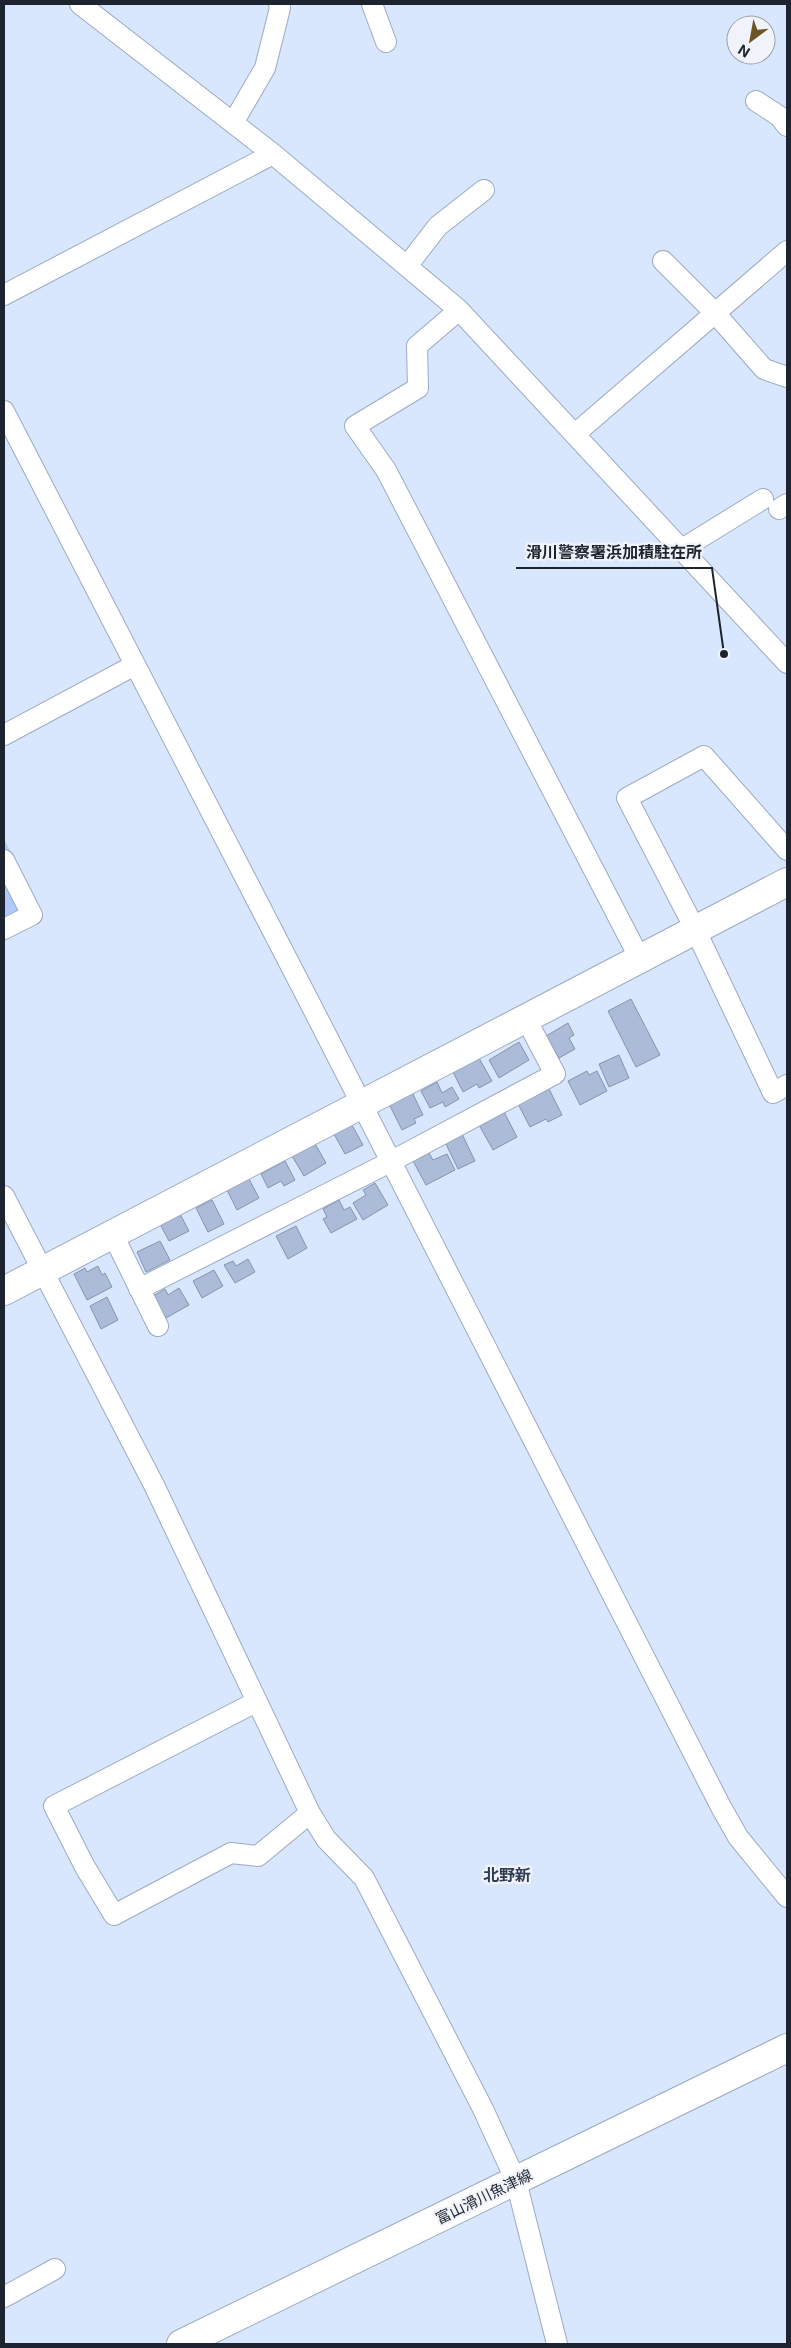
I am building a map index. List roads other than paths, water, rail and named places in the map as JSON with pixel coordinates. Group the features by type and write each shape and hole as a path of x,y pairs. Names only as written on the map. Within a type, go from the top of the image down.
{"street":[{"path":"233,123 265,68 280,8 278,4"},
{"path":"372,4 386,42"},
{"path":"84,5 273,154 459,310 787,663"},
{"path":"756,101 779,116 787,126"},
{"path":"4,295 273,154"},
{"path":"407,266 438,226 484,190"},
{"path":"575,434 787,251"},
{"path":"663,261 715,314 764,369 787,377"},
{"path":"459,310 417,346 418,388 355,426 386,470 640,959"},
{"path":"4,411 721,1807 738,1837 787,1897"},
{"path":"682,550 776,504"},
{"path":"4,735 135,665"},
{"path":"787,850 704,756 627,798 695,930 773,1093 787,1085"},
{"path":"4,930 32,915 5,868"},
{"path":"4,1291 787,882"},
{"path":"139,1289 390,1162 555,1074 526,1018"},
{"path":"4,1196 154,1485 310,1814 326,1839 364,1878 483,2109 516,2181 557,2344"},
{"path":"112,1235 158,1326"},
{"path":"256,1702 54,1806 85,1867 114,1915 232,1853 258,1856 310,1814"},
{"name":"富山滑川魚津線","path":"181,2344 787,2048"},
{"path":"4,2298 55,2268"}],"place":[{"name":"滑川警察署浜加積駐在所","path":"724,654"}],"district":[{"name":"北野新","path":"507,1875"}]}
